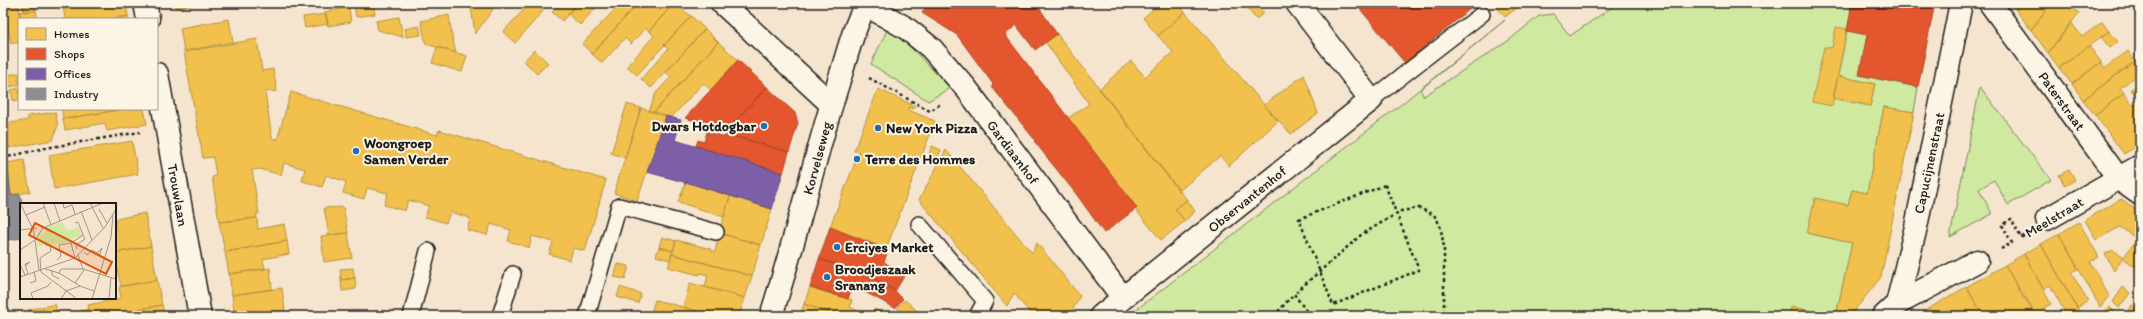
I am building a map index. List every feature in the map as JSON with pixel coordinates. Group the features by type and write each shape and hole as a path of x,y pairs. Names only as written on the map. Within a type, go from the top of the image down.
{"street":[{"path":"145,3 148,18"},
{"path":"722,3 831,104"},
{"path":"1297,3 1371,100"},
{"name":"Capucijnenstraat","path":"1891,310 1918,220 1961,3"},
{"name":"Paterstraat","path":"1990,3 2119,179 2140,194"},
{"name":"Korvelseweg","path":"771,316 791,255 831,104 844,64 867,4"},
{"name":"Gardiaanhof","path":"867,4 906,28 931,48 966,88 1122,298"},
{"name":"Trouwlaan","path":"158,80 200,316"},
{"name":"Observantenhof","path":"1122,298 1371,100"},
{"name":"Meelstraat","path":"2048,219 2140,166"},
{"path":"1891,310 1977,261"},
{"path":"1101,316 1122,298"}],"lane":[{"name":"Observantenhof","path":"1371,100 1482,14"},
{"path":"587,316 619,206 716,232"},
{"path":"919,224 985,301 977,316"},
{"path":"411,316 428,252"},
{"path":"500,316 512,274"}],"path":[{"path":"844,64 930,110 966,88"},
{"path":"3,158 45,148 166,128"},
{"path":"1385,185 1397,213 1419,270 1333,305 1299,219 1385,185"},
{"path":"1274,316 1294,294 1362,235 1400,211 1419,208 1434,215 1440,225 1444,247 1444,316"},
{"name":"Meelstraat","path":"1977,261 2012,243 2002,225 2011,220 2021,238 2048,219"},
{"path":"1294,294 1310,316"}],"green space":[{"path":"1618,3 1851,3 1850,11 1871,16 1860,75 1918,87 1914,112 1884,107 1867,193 1852,190 1848,205 1815,199 1807,233 1852,243 1836,316 1792,307 1789,316 1128,316 1399,106 1505,20 1420,90 1424,96 1508,41 1539,16 1553,14 1570,36","holes":["1843,29 1847,30 1838,76 1875,84 1870,106 1833,98 1832,106 1828,105"]},
{"path":"888,28 896,32 950,88 928,101 871,64"},
{"path":"1980,87 2051,180 2008,205 1994,180 1979,189 1992,214 1950,237"}],"building: Homes":[{"path":"3,3 18,3 21,18 18,18 18,42 11,44 5,12 3,12"},
{"path":"22,3 34,3 36,10 24,12"},
{"path":"56,3 78,3 57,7"},
{"path":"78,3 126,3 128,16 115,18 65,18 63,6"},
{"path":"176,3 205,3 176,8"},
{"path":"237,3 250,3 237,6"},
{"path":"373,3 375,14 356,17 354,4"},
{"path":"491,3 493,9 475,34 471,7"},
{"path":"530,3 535,3 543,11 515,43 503,32"},
{"path":"560,3 578,3 562,21 552,12"},
{"path":"578,3 600,3 580,25 568,14"},
{"path":"617,3 638,3 592,54 582,44 619,5"},
{"path":"638,3 674,3 649,31 645,28 631,44 625,38 602,63 592,54"},
{"path":"674,3 691,16 637,75 627,66 654,36 649,31"},
{"path":"1160,3 1178,3 1185,12 1158,36 1143,18"},
{"path":"1243,3 1255,3 1264,13 1256,19"},
{"path":"1493,3 1523,3 1505,17"},
{"path":"2010,3 2021,3 2016,10"},
{"path":"2021,3 2051,3 2031,30 2016,10"},
{"path":"2051,3 2066,3 2079,13 2048,53 2031,30"},
{"path":"349,7 351,22 328,26 325,12"},
{"path":"36,10 37,18 21,18 19,12"},
{"path":"1185,12 1278,121 1229,166 1220,156 1179,191 1099,89 1131,61 1145,77 1173,52 1158,36"},
{"path":"326,14 328,24 305,28 303,17"},
{"path":"449,15 456,53 426,44 421,21"},
{"path":"128,16 129,18 115,18"},
{"path":"691,16 705,29 651,88 641,79 668,49 664,45"},
{"path":"399,17 403,37 378,30 376,21"},
{"path":"229,19 233,42 184,51 180,28"},
{"path":"2071,22 2082,37 2102,22 2109,31 2059,68 2048,53"},
{"path":"419,26 421,35 406,37 405,29"},
{"path":"1836,27 1847,29 1832,106 1812,102 1824,47 1832,48"},
{"path":"705,29 718,42 654,112 649,111 656,93 671,77 666,72"},
{"path":"2109,31 2118,42 2110,48 2101,37"},
{"path":"1057,34 1187,200 1175,209 1185,221 1161,240 1135,209 1137,208 1068,118 1089,104 1046,43"},
{"name":"Woongroep Samen Verder","path":"257,39 262,71 273,69 277,91 265,92 272,138 277,140 291,92 437,135 439,130 606,180 585,251 573,248 570,260 549,254 553,242 532,236 529,248 508,241 511,230 491,224 487,235 467,230 470,218 450,212 446,223 425,217 429,206 408,200 405,211 384,205 388,193 367,188 364,199 343,193 346,182 326,175 322,187 302,181 305,169 284,163 281,175 260,169 252,170 259,214 256,214 257,218 219,222 212,177 216,176 213,157 203,158 184,52"},
{"path":"718,42 738,60 711,90 703,83 671,118 654,112"},
{"path":"2089,46 2101,62 2072,84 2059,68"},
{"path":"437,47 467,56 462,72 432,63"},
{"path":"534,50 548,63 537,74 524,61"},
{"path":"2128,51 2135,61 2083,100 2072,84 2101,62 2105,68"},
{"path":"2135,61 2140,68 2140,73 2120,88 2124,93 2095,115 2083,100"},
{"path":"3,71 8,87 3,88"},
{"path":"18,73 18,85 8,87 5,75"},
{"path":"1304,75 1318,113 1291,134 1264,105"},
{"path":"1838,76 1875,84 1870,106 1833,98"},
{"path":"2140,84 2140,90 2134,94 2131,89"},
{"path":"18,88 18,100 13,101 11,90"},
{"path":"878,89 915,106 914,109 909,107 908,110 935,121 886,249 830,227 859,152 854,151"},
{"path":"2124,93 2133,105 2140,101 2140,144 2124,154 2095,115"},
{"path":"627,104 641,108 625,158 611,153"},
{"path":"1884,107 1914,112 1881,277 1850,316 1836,316 1852,243 1807,233 1815,198 1848,205 1852,190 1867,193"},
{"path":"641,108 666,116 637,201 614,193"},
{"path":"62,110 119,110 63,119"},
{"path":"119,110 144,110 147,124 107,131 105,123 65,130 63,119"},
{"path":"55,112 58,125 53,140 9,148 5,124 28,120 28,116"},
{"path":"132,141 138,174 54,189 49,155"},
{"path":"932,146 941,150 936,162 927,159"},
{"path":"946,150 1032,253 1037,243 1080,296 1069,316 1032,316 1014,293 1007,306 919,200"},
{"path":"24,160 30,192 11,195 7,163"},
{"path":"2069,170 2075,180 2065,186 2059,175"},
{"path":"686,182 730,196 724,217 678,202"},
{"path":"730,196 772,209 761,245 719,233"},
{"path":"2121,199 2140,212 2140,235 2137,239 2120,227 2096,240 2085,220"},
{"path":"1187,200 1195,211 1185,221 1175,209"},
{"path":"343,207 348,233 329,235 324,208"},
{"path":"145,213 151,246 116,253 116,219"},
{"path":"257,218 258,229 284,224 287,241 225,252 219,222"},
{"path":"2079,222 2099,257 2090,262 2109,296 2100,307 2059,234"},
{"path":"348,233 352,258 324,262 321,236"},
{"path":"719,233 761,245 752,276 672,254 676,240 711,249 711,251 715,252"},
{"path":"2059,234 2078,269 2071,272 2088,301 2077,308 2041,244"},
{"path":"2140,235 2140,270 2123,258"},
{"path":"662,237 676,241 673,251 659,247"},
{"path":"287,241 289,254 263,259 265,269 229,274 225,252"},
{"path":"2041,244 2080,313 2075,316 2067,316 2050,285 2043,289 2024,254"},
{"path":"151,246 157,280 121,286 116,269 116,253"},
{"path":"659,247 673,251 670,260 656,256"},
{"path":"2113,250 2123,257 2114,271 2105,254"},
{"path":"672,254 752,276 745,298 705,287 708,275 700,273 699,275 668,267"},
{"path":"2024,254 2051,304 2044,308 2048,316 2036,316 2005,265"},
{"path":"618,264 629,266 625,279 614,277"},
{"path":"2005,265 2024,299 2026,298 2036,316 1984,316 1966,287"},
{"path":"270,268 272,289 232,295 229,274"},
{"path":"353,268 355,278 341,280 340,269"},
{"path":"355,278 356,289 342,291 341,280"},
{"path":"157,280 162,305 105,316 90,316 88,305 121,298 119,287"},
{"path":"690,283 745,298 739,316 714,316 683,307"},
{"path":"620,287 641,294 638,303 617,297"},
{"path":"810,287 852,300 850,307 868,316 839,316 804,304"},
{"path":"1966,287 1984,316 1930,316 1926,310"},
{"path":"2123,287 2130,293 2119,308 2113,302"},
{"path":"282,288 285,311 250,316 249,310 234,312 232,295"},
{"path":"655,300 683,307 714,316 650,316"},
{"path":"905,300 923,316 906,316 897,308"},
{"path":"55,304 58,316 44,316 42,307"},
{"path":"804,304 839,316 800,316"},
{"path":"162,305 164,312 154,314 155,316 105,316"},
{"path":"2132,305 2140,314 2140,316 2126,315"},
{"path":"42,307 44,316 29,316 28,310"},
{"path":"1791,307 1833,316 1789,316"},
{"path":"2110,307 2118,316 2107,316 2104,312"},
{"path":"89,309 90,316 77,316 76,312"},
{"path":"875,309 886,316 871,316"}],"building: Shops":[{"path":"928,3 1036,3 1057,34 1035,50 1016,25 1005,35 1137,208 1104,233 1077,195 1034,141 1035,140 992,87 993,84 957,35 922,13"},
{"path":"1355,3 1477,3 1405,63"},
{"path":"1852,3 1935,3 1918,87 1859,75 1867,35 1847,31"},
{"path":"738,60 767,87 727,130 685,118"},
{"path":"767,87 795,113 798,123 789,152 726,134 727,130"},
{"path":"707,132 725,137 726,134 789,152 783,173 696,146 698,140 704,142"},
{"path":"830,227 888,250 884,262 905,275 895,291 869,275 819,259"},
{"path":"819,259 869,275 895,291 903,299 895,308 863,291 864,286 854,282 848,299 810,287"}],"building: Offices":[{"path":"666,116 681,120 675,140 783,173 772,209 686,182 685,185 684,182 647,172"}],"building: Industry":[{"path":"3,163 7,163 11,195 20,194 22,203 20,203 20,238 3,241"}],"place":[{"name":"Dwars Hotdogbar","path":"764,126"},
{"name":"New York Pizza","path":"878,128"},
{"name":"Woongroep Samen Verder","path":"356,151"},
{"name":"Terre des Hommes","path":"857,159"},
{"name":"Erciyes Market","path":"837,247"},
{"name":"Broodjeszaak Sranang","path":"827,277"}]}
